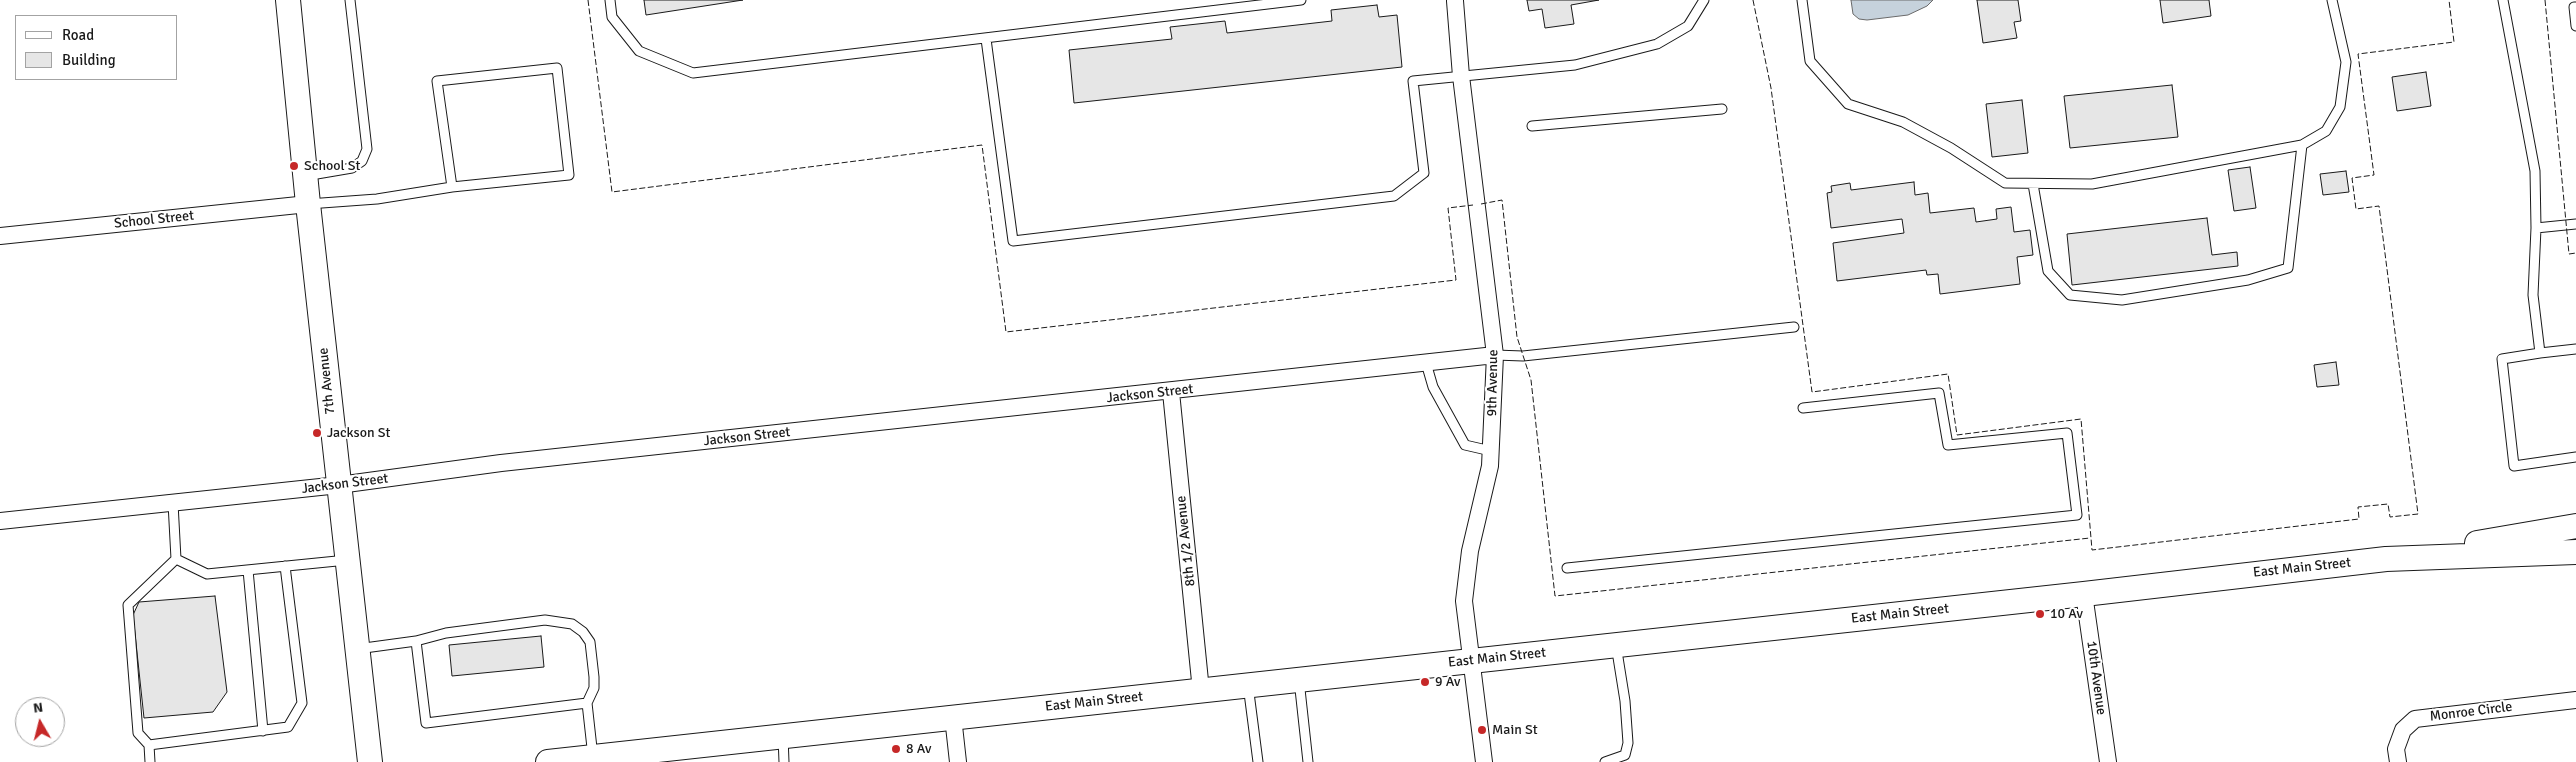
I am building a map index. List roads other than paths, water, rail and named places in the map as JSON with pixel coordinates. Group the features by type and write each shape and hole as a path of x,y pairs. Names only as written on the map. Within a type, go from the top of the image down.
{"main road":[{"name":"7th Avenue","path":"288,0 308,204 370,762"},
{"name":"East Main Street","path":"548,762 2084,594 2386,559 2576,526"},
{"name":"East Main Street","path":"2386,559 2576,552"}],"street":[{"name":"9th Avenue","path":"1453,1 1495,355 1490,466 1470,551 1464,601 1484,762"},
{"name":"School Street","path":"0,236 308,204"},
{"name":"Jackson Street","path":"0,520 339,486 501,463 1171,392 1495,355"},
{"name":"8th 1/2 Avenue","path":"1171,392 1201,691"},
{"name":"10th Avenue","path":"2084,594 2108,762"},
{"name":"Monroe Circle","path":"2398,762 2396,749 2403,730 2415,719 2576,700"},
{"path":"953,717 958,762"}],"lane":[{"path":"305,176 352,168 362,161 367,149 350,0"},
{"path":"610,0 612,17 639,51 693,73 1301,0"},
{"path":"986,39 1013,241 1394,196 1424,173 1413,81 1575,65 1657,44 1688,26 1704,0"},
{"path":"1802,0 1810,61 1848,104 1903,122 1951,148 2005,184 2092,184 2302,145 2326,132 2340,107 2346,62 2332,0"},
{"path":"2503,0 2535,171 2536,228 2533,296 2540,353"},
{"path":"2576,7 2574,7 2576,26"},
{"path":"308,204 377,199 452,187 569,175 557,68 438,81 452,187"},
{"path":"1532,126 1722,109"},
{"path":"2034,184 2048,271 2070,295 2122,300 2248,280 2288,268 2302,145"},
{"path":"2536,228 2576,224"},
{"path":"1495,355 1523,356 1794,327"},
{"path":"2576,349 2502,359 2514,466 2576,457"},
{"path":"1426,363 1433,387 1465,445 1491,451"},
{"path":"1567,568 2077,515 2068,433 1948,445 1939,393 1803,408"},
{"path":"150,762 149,744 138,732 128,605 176,559 173,503"},
{"path":"176,559 207,574 347,560"},
{"path":"149,744 288,728 302,703 285,566"},
{"path":"248,570 263,731"},
{"path":"357,649 416,641 446,633 545,620 572,624 583,632 590,642 594,688 588,703 593,757"},
{"path":"416,641 426,722 588,703"},
{"path":"1605,762 1625,755 1628,743 1625,701 1616,645"},
{"path":"1299,680 1308,762"},
{"path":"1248,686 1258,762"},
{"path":"783,736 784,762"}],"place":[{"name":"School St","path":"294,166"},
{"name":"Jackson St","path":"317,433"},
{"name":"10 Av","path":"2040,614"},
{"name":"9 Av","path":"1425,682"},
{"name":"Main St","path":"1482,730"},
{"name":"8 Av","path":"896,749"}]}
